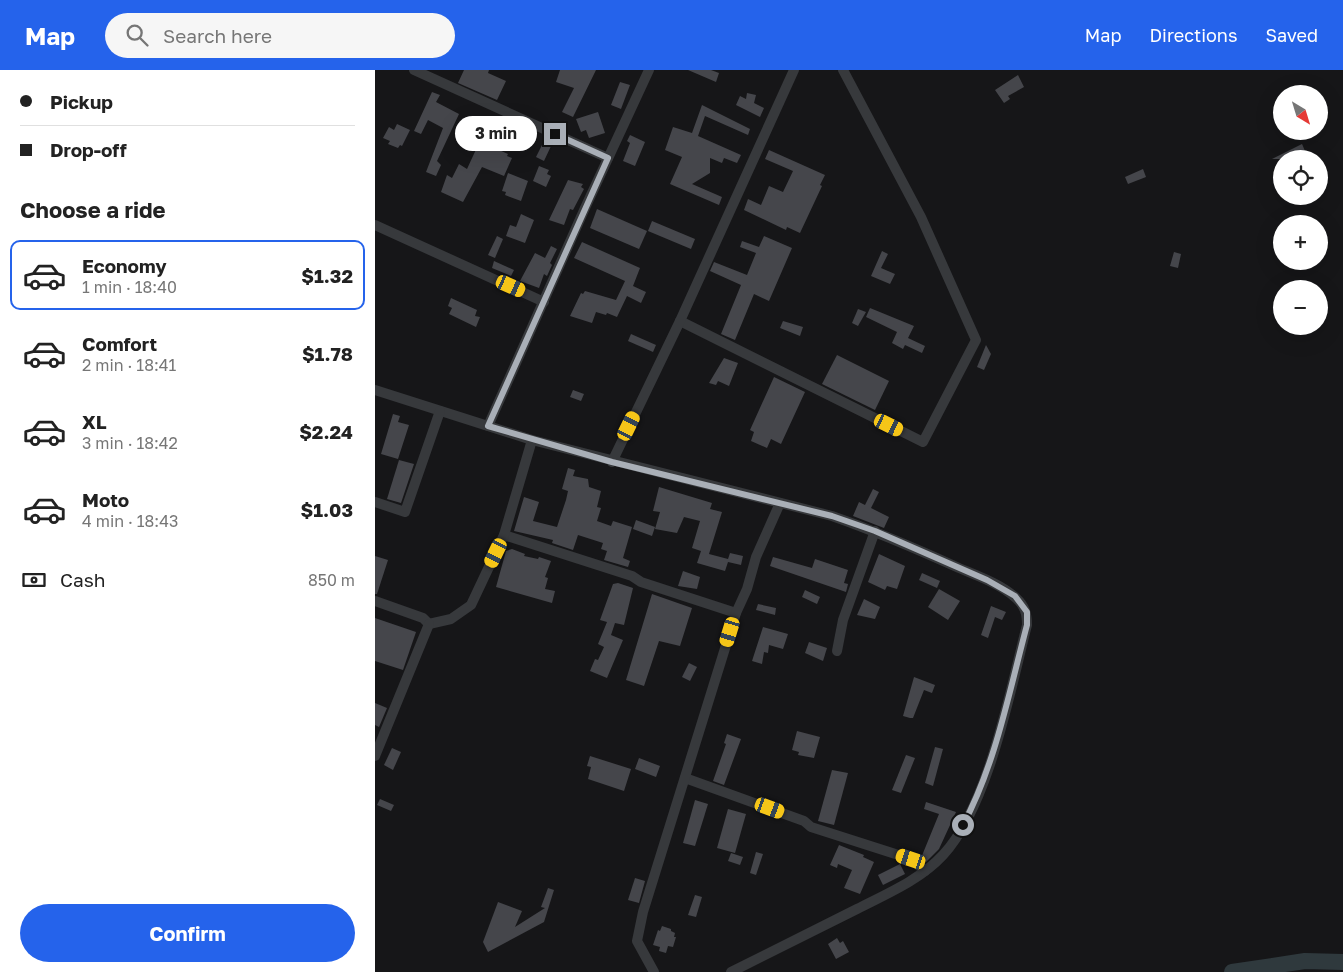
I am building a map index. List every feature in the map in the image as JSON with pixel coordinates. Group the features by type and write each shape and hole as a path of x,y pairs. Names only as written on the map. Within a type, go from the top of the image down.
{"street":[{"path":"414,70 608,158"},
{"path":"488,426 649,70"},
{"path":"612,462 680,321 794,70"},
{"path":"680,321 923,442 976,340 921,217 843,70"},
{"path":"375,225 544,302"},
{"path":"375,390 533,440 612,462 832,516 875,531 987,580 1015,596 1027,612 1027,625 998,737 979,796 944,854 925,871 892,891 731,972"},
{"path":"375,502 405,512 440,411"},
{"path":"429,624 451,619 471,605 504,535 533,440"},
{"path":"654,972 637,941 643,912 736,613 747,589 756,557 780,502"},
{"path":"837,651 843,620 875,531"},
{"path":"504,535 632,576 641,582 736,613"},
{"path":"375,601 423,618 429,624"},
{"path":"375,756 429,624"},
{"path":"685,778 804,820 811,826 911,859 925,871"}],"building":[{"path":"464,70 489,70 488,73 506,81 497,100 458,83"},
{"path":"560,70 596,70 573,117 562,112 574,88 556,82"},
{"path":"688,70 711,70 719,73 716,82"},
{"path":"1018,75 1024,87 1008,96 1010,99 1004,103 995,90"},
{"path":"620,82 630,85 621,109 611,105"},
{"path":"432,92 440,95 436,102 459,114 437,161 441,165 436,176 426,172 443,128 428,120 421,134 414,131"},
{"path":"747,93 756,95 754,103 764,108 760,117 736,105 740,96 746,99"},
{"path":"702,105 750,129 748,135 705,116 698,136 741,155 737,163 724,158 722,163 710,158 710,173 692,184 722,197 719,205 670,184 682,157 665,150 673,127 692,133"},
{"path":"598,112 605,133 589,138 586,130 581,132 576,119"},
{"path":"494,118 502,122 490,146 508,154 507,156 512,158 504,176 482,167 463,202 441,192 447,175 452,178 459,164 467,169 485,130 488,131"},
{"path":"397,124 410,130 402,146 400,145 398,148 388,144 390,141 383,138 389,127 394,130"},
{"path":"630,135 645,142 635,166 623,161 630,143 627,141"},
{"path":"543,143 551,146 544,161 536,157"},
{"path":"1302,144 1305,150 1290,150"},
{"path":"769,150 825,175 820,185 822,186 800,233 787,227 786,230 744,210 748,199 761,205 769,186 783,192 793,171 765,159"},
{"path":"539,166 549,170 547,174 551,176 546,187 533,181"},
{"path":"1143,169 1146,177 1128,184 1125,177"},
{"path":"508,173 528,181 521,201 505,195 506,192 502,191"},
{"path":"568,180 583,184 581,187 584,189 573,210 570,209 564,225 549,220"},
{"path":"597,209 647,231 639,249 590,228"},
{"path":"521,214 534,220 525,243 506,236 510,225 516,227"},
{"path":"652,221 695,239 691,249 648,231"},
{"path":"497,236 503,239 495,258 488,255"},
{"path":"764,236 792,248 769,301 754,294 735,340 721,334 741,285 710,271 714,262 747,275 756,253 740,247 742,241 759,247"},
{"path":"582,242 640,268 633,286 646,292 641,303 627,296 617,317 607,313 606,315 596,312 592,323 570,316 581,293 583,294 585,291 616,300 625,281 574,258"},
{"path":"551,246 557,249 550,263 552,265 547,276 544,274 539,288 520,281 535,253 545,258"},
{"path":"882,251 888,254 881,268 895,274 890,284 871,276"},
{"path":"1174,252 1181,254 1178,268 1170,266"},
{"path":"494,261 514,270 511,276 492,268"},
{"path":"451,298 477,310 475,316 480,317 476,327 449,314 452,308 448,306"},
{"path":"870,308 914,326 908,338 925,346 922,353 905,345 903,349 892,343 897,332 866,317"},
{"path":"858,309 866,312 858,326 852,323"},
{"path":"783,321 803,327 800,336 780,328"},
{"path":"631,334 656,345 653,352 628,341"},
{"path":"986,345 991,354 984,370 977,367"},
{"path":"837,355 889,381 875,410 822,384"},
{"path":"724,358 738,363 729,386 718,381 716,385 709,383"},
{"path":"774,377 805,392 781,444 771,439 767,448 751,441 754,432 750,430"},
{"path":"573,390 584,394 581,401 570,397"},
{"path":"393,414 400,416 398,422 409,425 398,459 381,454"},
{"path":"399,460 414,464 401,503 387,499"},
{"path":"568,468 575,470 573,476 588,479 589,487 601,491 597,507 601,508 597,521 611,526 613,521 632,527 623,558 630,561 628,567 604,560 607,551 601,549 603,543 578,535 573,550 552,543 553,540 514,531 524,497 539,502 533,521 557,527 568,491 562,489"},
{"path":"659,487 712,503 710,509 722,512 709,554 728,559 730,553 743,556 741,565 728,562 725,571 697,563 701,551 692,548 700,521 684,517 677,533 655,529 660,512 653,511"},
{"path":"873,489 879,492 871,508 889,517 884,528 853,516 859,502 865,505"},
{"path":"636,520 655,527 652,536 633,529"},
{"path":"512,549 525,554 524,556 538,559 539,557 551,561 545,577 548,578 545,589 555,591 552,603 496,587 506,551"},
{"path":"879,554 905,566 897,589 887,586 885,590 868,582"},
{"path":"375,556 388,560 377,594 375,594"},
{"path":"773,557 812,568 815,559 848,570 844,583 848,584 846,592 770,566"},
{"path":"683,571 700,577 697,589 678,586"},
{"path":"922,573 940,581 937,588 919,580"},
{"path":"618,583 633,588 624,625 615,623 611,635 623,640 607,678 590,671 595,659 598,660 604,647 598,644 607,622 600,620 613,584"},
{"path":"939,589 960,601 948,620 928,607"},
{"path":"805,590 820,597 817,604 802,597"},
{"path":"652,594 692,608 680,646 659,641 644,686 626,680"},
{"path":"864,599 880,607 875,619 857,615"},
{"path":"758,604 776,608 775,615 756,610"},
{"path":"991,606 1006,612 1002,620 995,617 988,638 981,635"},
{"path":"375,618 416,632 403,670 375,661"},
{"path":"763,627 788,634 783,649 769,645 768,653 764,652 762,664 752,661"},
{"path":"809,642 827,648 823,661 805,653"},
{"path":"689,663 697,667 690,681 682,677"},
{"path":"914,677 935,685 932,693 924,690 913,718 910,718 903,716"},
{"path":"375,703 387,708 379,727 375,725"},
{"path":"797,731 820,737 814,758 798,755 799,752 792,750"},
{"path":"727,734 741,739 724,785 713,781 726,744 724,743"},
{"path":"935,747 943,749 933,786 925,783"},
{"path":"392,748 401,752 393,770 384,765"},
{"path":"906,755 915,758 901,793 892,790"},
{"path":"590,756 631,769 624,791 588,779 591,767 587,766"},
{"path":"639,758 660,766 656,777 635,769"},
{"path":"832,770 848,773 834,825 818,821"},
{"path":"380,799 394,805 391,811 377,805"},
{"path":"695,800 708,804 695,846 683,843"},
{"path":"926,802 956,812 939,849 926,862 921,858 939,814 924,809"},
{"path":"728,809 746,814 735,853 717,848"},
{"path":"839,845 864,855 863,857 874,862 860,894 844,888 852,870 838,864 837,868 830,865"},
{"path":"756,852 763,854 756,875 750,873"},
{"path":"731,853 743,857 740,865 728,861"},
{"path":"900,864 905,874 883,885 878,875"},
{"path":"635,878 645,881 639,903 628,900"},
{"path":"548,888 554,890 544,922 488,952 483,942 498,902 522,911 515,927 545,908 541,907"},
{"path":"695,895 702,897 696,917 688,915"},
{"path":"662,926 671,929 675,933 674,937 676,937 673,947 668,946 666,953 659,951 660,947 653,945 658,930 660,931"},
{"path":"837,938 840,943 843,941 849,952 836,959 828,944"}],"waterway":[{"path":"1232,972 1305,961 1343,962"}],"route":[{"path":"555,134 608,158 488,426 612,462 832,516 875,531 926,553 987,580 1015,596 1027,612 1027,625 998,737 979,796 963,825"}]}
